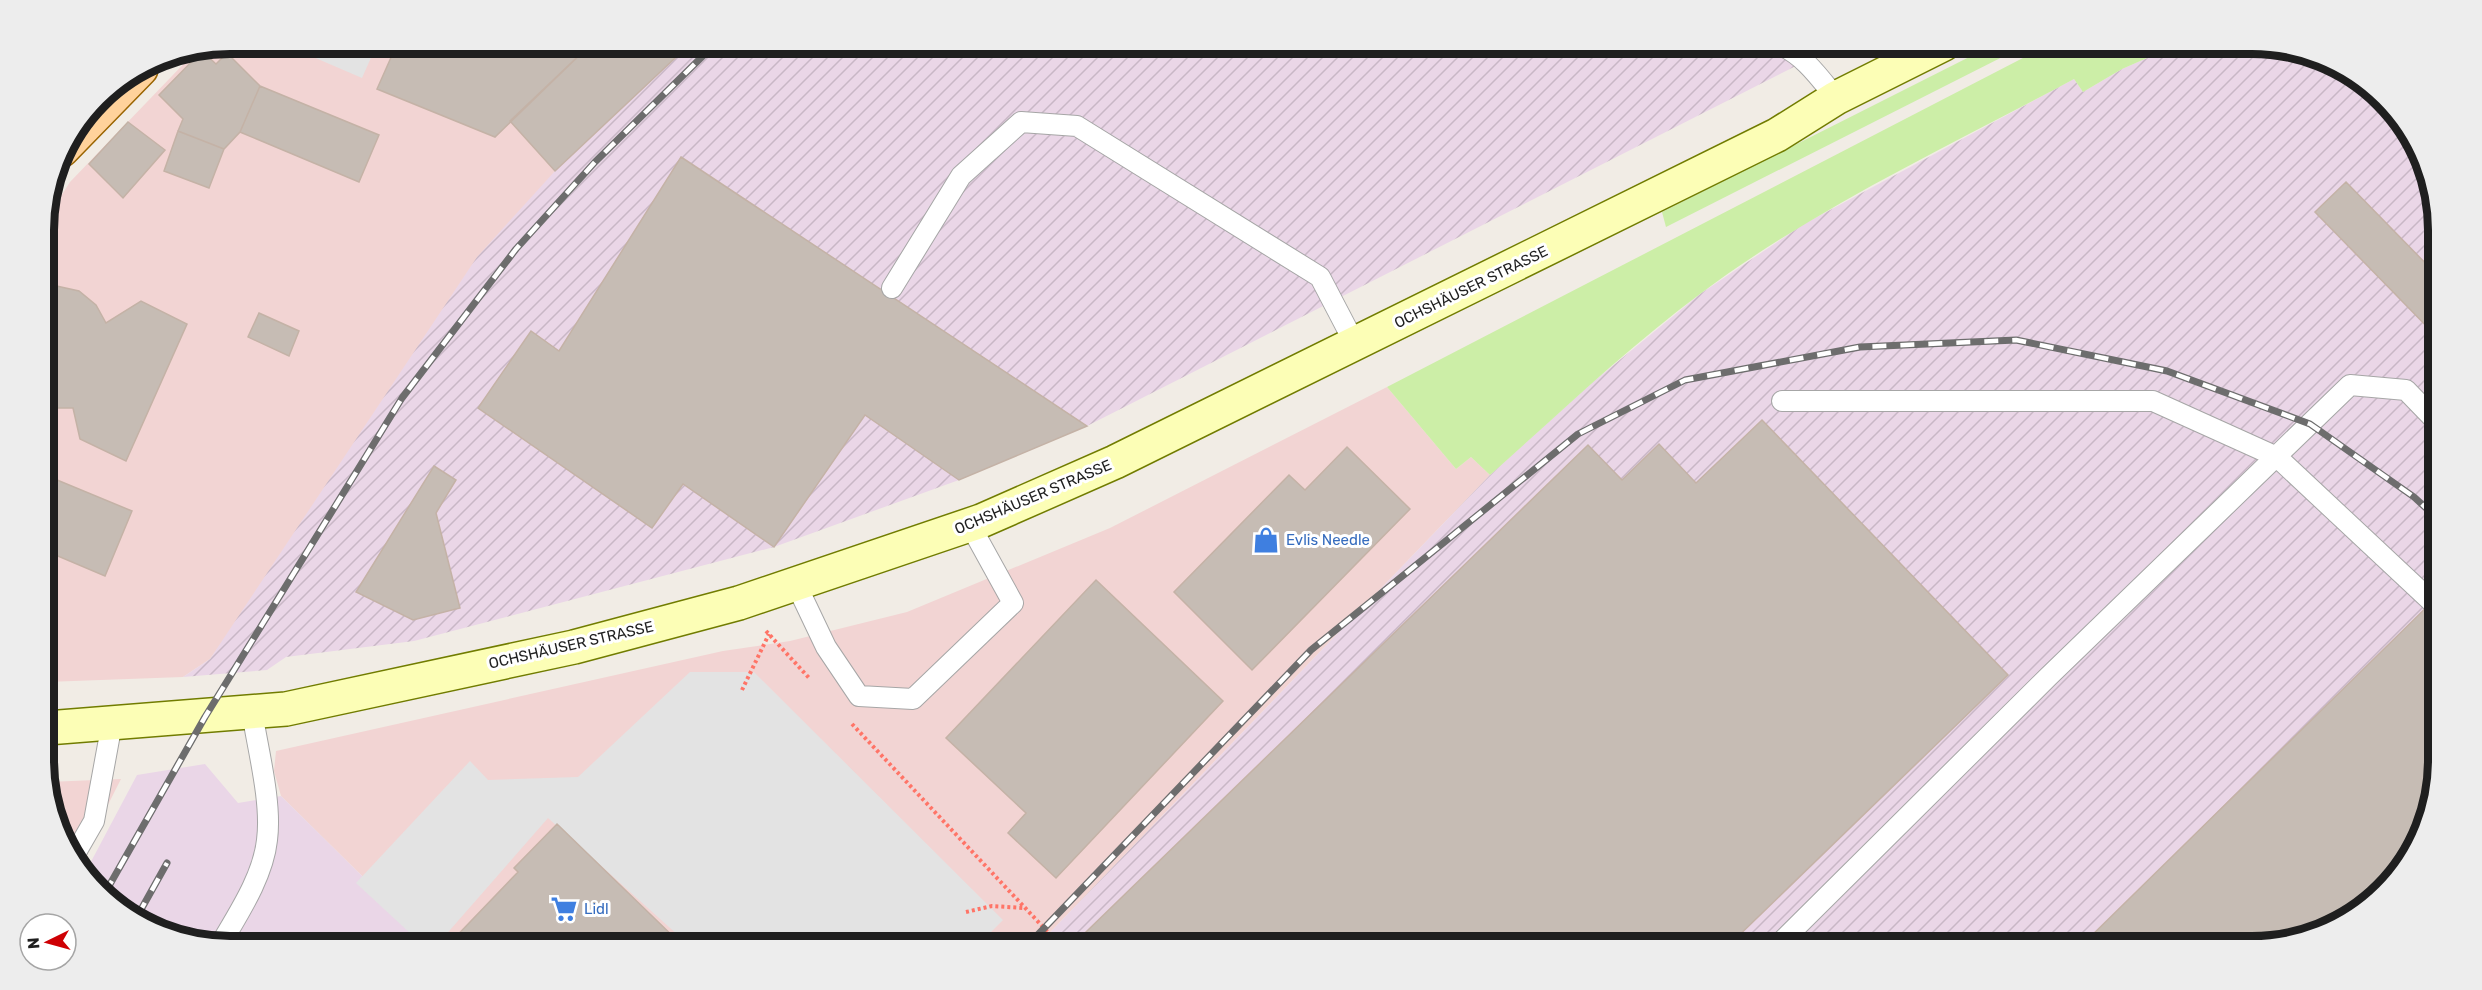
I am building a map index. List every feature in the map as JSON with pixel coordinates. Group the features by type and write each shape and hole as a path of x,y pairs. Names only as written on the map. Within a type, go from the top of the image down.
{"street":[{"name":"OCHSHÄUSER STRASSE","path":"54,727 286,709 574,647 739,603 970,525 1115,462 1355,344 1777,135 1836,98 1924,54"}],"lane":[{"path":"1797,54 1805,60 1836,98"},
{"path":"892,288 961,176 1021,122 1077,126 1320,277 1355,344"},
{"path":"1787,936 2048,677 2350,385 2406,390 2428,412"},
{"path":"1782,402 2153,401 2277,457 2428,598"},
{"path":"796,584 826,647 859,696 913,699 1013,603 970,525"},
{"path":"225,936 252,890 267,842 268,818 252,712"},
{"path":"78,848 94,821 112,723"}],"path":[{"path":"739,603 817,685"},
{"path":"742,690 769,634"},
{"path":"848,720 1051,936"},
{"path":"966,912 992,906 1024,908"}],"shaded area":[{"path":"219,54 679,54 555,171 210,659 183,677 54,682 54,219 57,203 70,182 188,59 196,57"},
{"path":"306,54 373,54 362,78"},
{"path":"679,54 1819,54 1087,426 959,480 774,547 414,641 286,657 267,670 183,677 210,659 477,257 555,171"},
{"path":"2156,54 2252,54 2286,57 2308,63 2330,72 2359,90 2392,123 2415,163 2422,185 2428,230 2428,760 2426,783 2419,816 2410,838 2384,876 2359,900 2330,918 2308,927 2263,936 1047,936 1490,475 1593,382 1700,294 1804,224 2074,79 2083,92 2122,69"},
{"path":"1387,387 1456,469 1471,457 1490,475 1047,936 423,936 281,796 274,771 276,751 723,651 790,641 907,612 1110,528"},
{"path":"690,672 754,672 1003,920 987,936 679,936 548,818 445,936 413,936 356,883 470,761 488,780 578,777"},
{"path":"205,764 238,803 281,796 423,936 219,936 196,933 152,918 114,892 89,865 137,775"},
{"path":"121,779 82,855 63,816 55,782"}],"green space":[{"path":"1975,54 2008,54 1666,227 1662,212"},
{"path":"2031,54 2156,54 2122,69 2083,92 2074,79 1835,206 1743,263 1700,294 1619,359 1490,475 1471,457 1456,469 1387,387"}],"building":[{"path":"228,54 260,86 240,132 224,149 178,131 183,119 159,95 196,57 207,56 216,64"},
{"path":"393,54 581,54 495,137 377,89"},
{"path":"580,54 679,54 555,171 510,121"},
{"path":"260,86 379,135 359,182 240,132"},
{"path":"128,122 165,150 123,198 89,164"},
{"path":"178,131 224,149 209,188 164,171"},
{"path":"681,157 1087,426 959,480 865,415 774,547 683,484 652,528 478,408 531,331 559,351"},
{"path":"2346,182 2428,266 2428,328 2315,212"},
{"path":"54,285 79,291 96,305 106,323 141,301 187,324 126,461 80,439 73,408 54,408"},
{"path":"259,313 299,331 289,356 248,337"},
{"path":"1762,420 2008,675 1738,936 1090,936 1086,932 1588,445 1622,480 1659,444 1696,483"},
{"path":"1347,447 1410,509 1252,670 1174,592 1289,475 1305,490"},
{"path":"434,466 456,480 436,513 460,608 413,620 356,592"},
{"path":"54,479 132,511 105,576 54,554"},
{"path":"1096,580 1223,701 1056,878 1008,833 1026,813 946,738"},
{"path":"2428,606 2428,760 2422,805 2410,838 2398,858 2376,884 2359,900 2330,918 2286,933 2263,936 2091,936"},
{"name":"Lidl","path":"557,824 673,936 457,936 518,872 514,868"}],"railway":[{"path":"109,887 205,717 402,398 516,249 595,162 705,54"},
{"path":"1037,936 1311,650 1578,434 1685,380 1860,347 2016,340 2167,371 2310,424 2414,497 2428,510"},
{"path":"140,911 167,863"}],"place":[{"name":"Evlis Needle","path":"1266,540"},
{"name":"Lidl","path":"564,909"}]}
